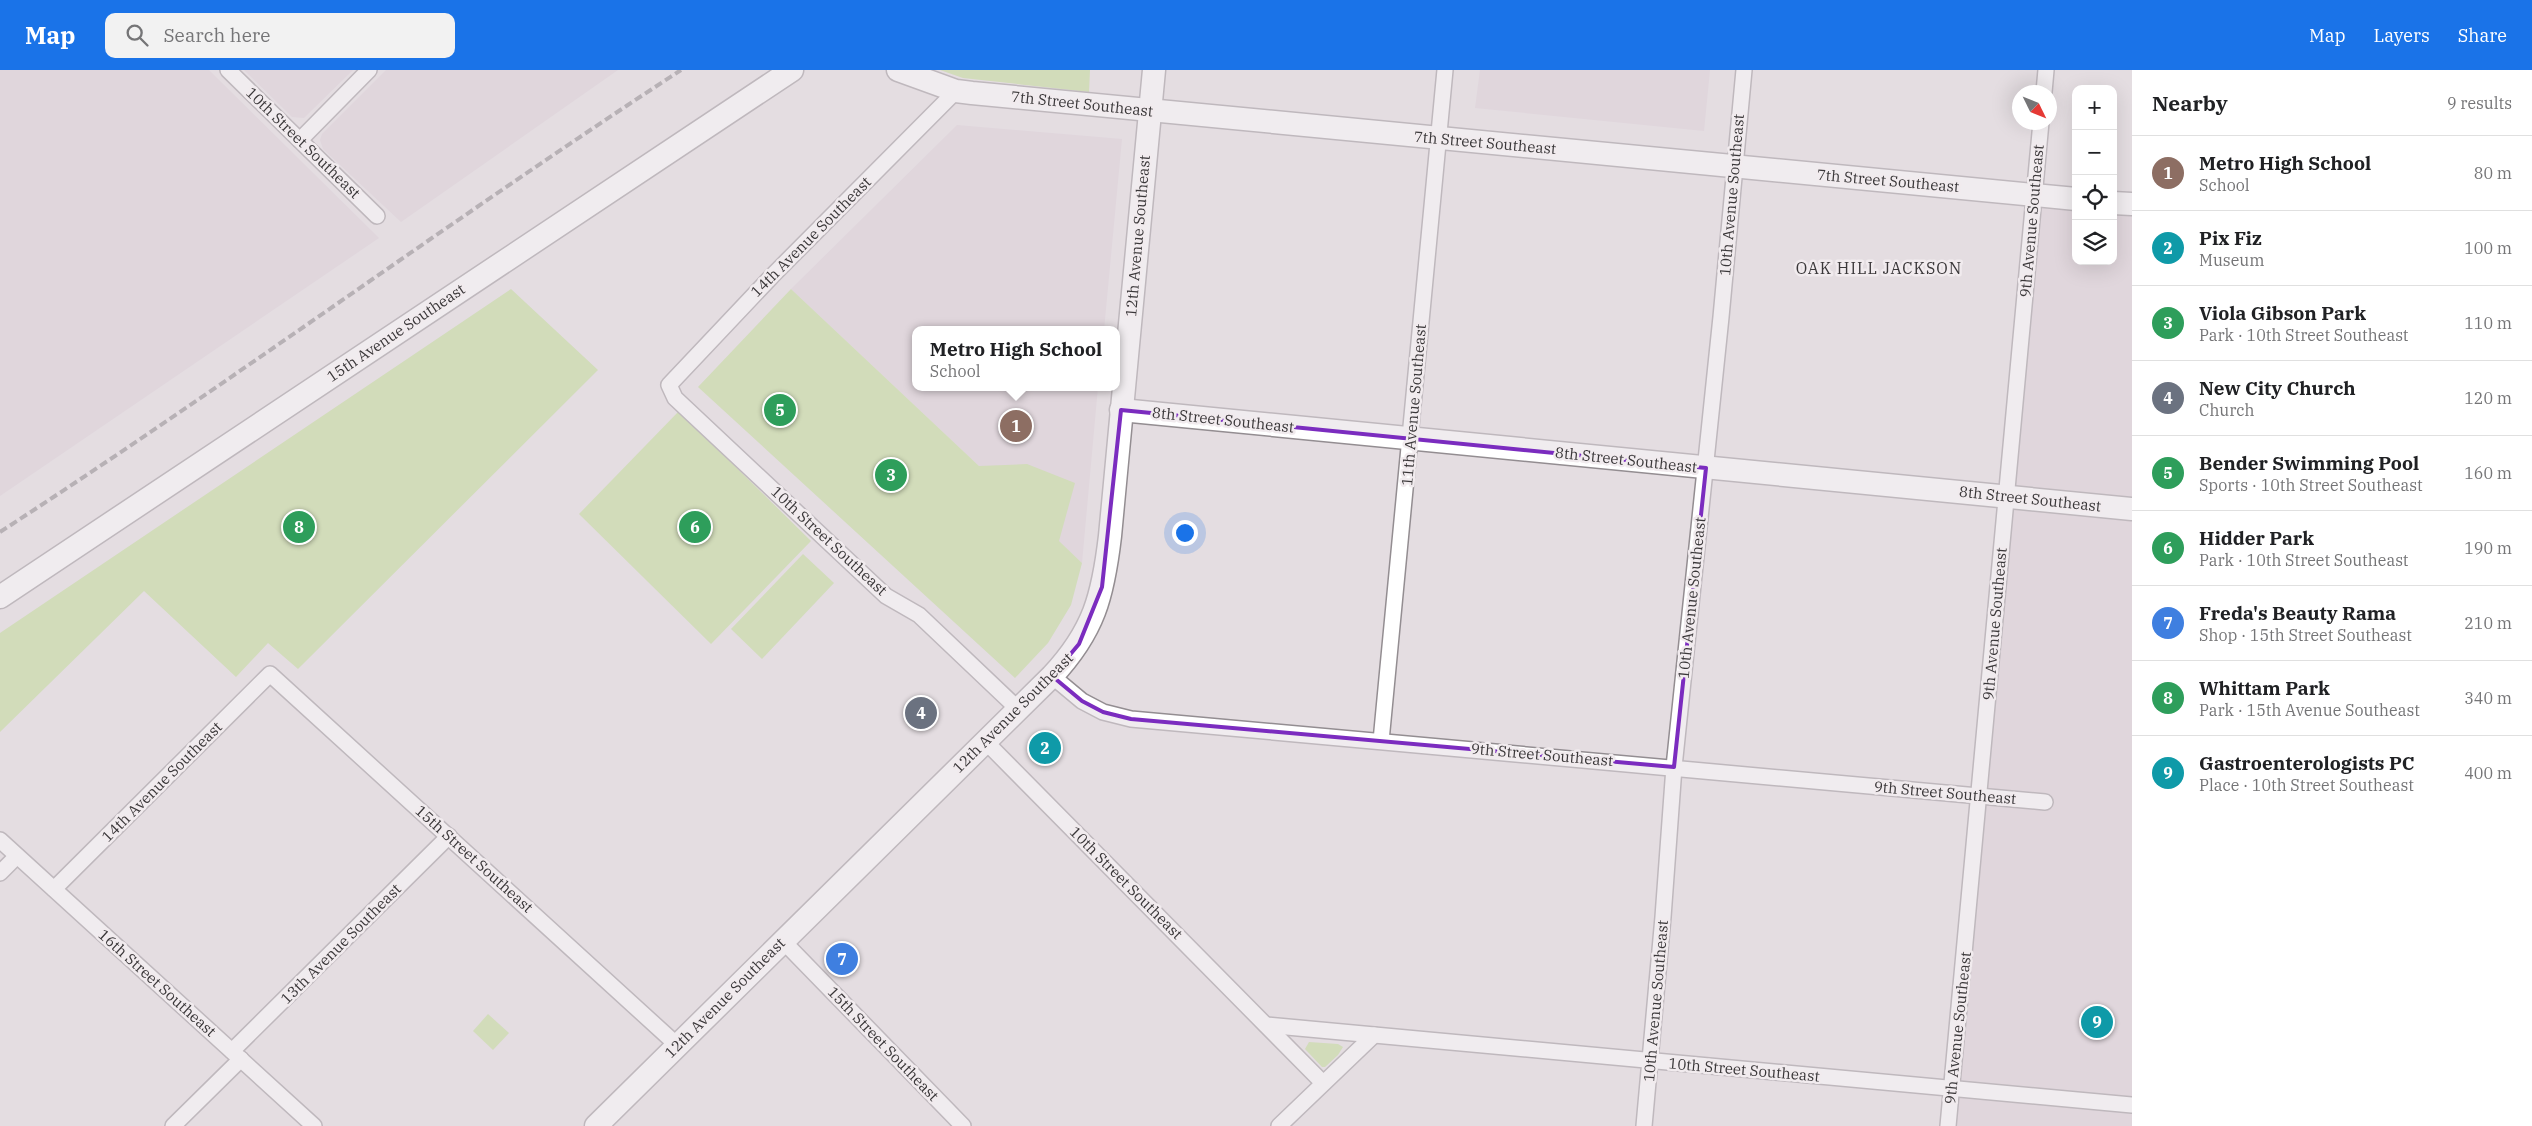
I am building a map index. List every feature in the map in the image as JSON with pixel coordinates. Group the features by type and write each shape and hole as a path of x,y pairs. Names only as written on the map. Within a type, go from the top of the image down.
{"main road":[{"name":"15th Avenue Southeast","path":"0,597 792,70"},
{"name":"7th Street Southeast","path":"898,70 956,91 1438,139 2072,199"},
{"name":"12th Avenue Southeast","path":"596,1126 1052,676 1079,644 1097,608 1110,536 1154,70"},
{"path":"2117,203 2132,204"},
{"name":"8th Street Southeast","path":"1121,410 2132,509"}],"street":[{"name":"10th Street Southeast","path":"228,70 377,216"},
{"path":"300,140 369,70"},
{"name":"11th Avenue Southeast","path":"1381,741 1445,70"},
{"name":"10th Avenue Southeast","path":"1644,1126 1651,1061 1674,767 1706,468 1744,70"},
{"path":"2045,85 2046,70"},
{"name":"14th Avenue Southeast","path":"669,385 772,276 956,91"},
{"name":"9th Avenue Southeast","path":"1948,1126 1966,948 1978,796 2040,130"},
{"name":"10th Street Southeast","path":"669,385 675,398 886,596 919,615 1018,709"},
{"name":"14th Avenue Southeast","path":"54,890 270,674"},
{"name":"15th Street Southeast","path":"270,674 677,1045"},
{"name":"9th Street Southeast","path":"1052,676 1082,701 1103,712 1131,718 2045,802"},
{"name":"10th Street Southeast","path":"985,741 1323,1083"},
{"name":"13th Avenue Southeast","path":"173,1126 236,1055 449,836"},
{"name":"16th Street Southeast","path":"0,840 314,1126"},
{"path":"0,873 17,856"},
{"name":"15th Street Southeast","path":"783,941 962,1126"},
{"name":"10th Street Southeast","path":"1266,1025 1951,1090 2132,1105"},
{"path":"1278,1126 1374,1034"}],"highlighted area":[{"path":"1121,410 1706,468 1674,767 1131,719 1103,712 1082,701 1052,676 1079,644 1102,587"}],"shaded area":[{"path":"0,70 209,70 379,238 0,496"},
{"path":"244,70 353,70 304,118 292,117"},
{"path":"386,70 618,70 401,222 323,149 320,140 322,134"},
{"path":"1480,70 1710,70 1704,131 1475,108"},
{"path":"957,125 1122,139 1104,326 912,326 912,391 1098,391 1082,563 791,289"},
{"path":"2034,195 2072,199 2072,265 2117,265 2117,203 2132,204 2132,1126 1947,1126"}],"green space":[{"path":"940,70 1090,70 1089,92 963,78"},
{"path":"511,289 598,370 298,669 268,643 236,677 144,591 0,732 0,633"},
{"path":"791,289 979,466 1027,464 1075,483 1059,541 1082,563 1071,605 1048,643 1015,678 698,387"},
{"path":"679,411 811,541 711,644 579,514"},
{"path":"803,554 834,583 762,659 731,629"},
{"path":"488,1014 509,1033 493,1050 473,1031"},
{"path":"1309,1042 1338,1044 1343,1047 1338,1055 1325,1067 1322,1067 1305,1049"}],"railway":[{"path":"0,532 86,476 681,70"}],"place":[{"name":"Bender Swimming Pool","path":"780,410"},
{"name":"Metro High School","path":"1016,426"},
{"name":"Viola Gibson Park","path":"891,475"},
{"name":"Whittam Park","path":"299,527"},
{"name":"Hidder Park","path":"695,527"},
{"name":"New City Church","path":"921,713"},
{"name":"Pix Fiz","path":"1045,748"},
{"name":"Freda's Beauty Rama","path":"842,959"},
{"name":"Gastroenterologists PC","path":"2097,1022"}],"district":[{"name":"OAK HILL JACKSON","path":"1879,268"}]}
